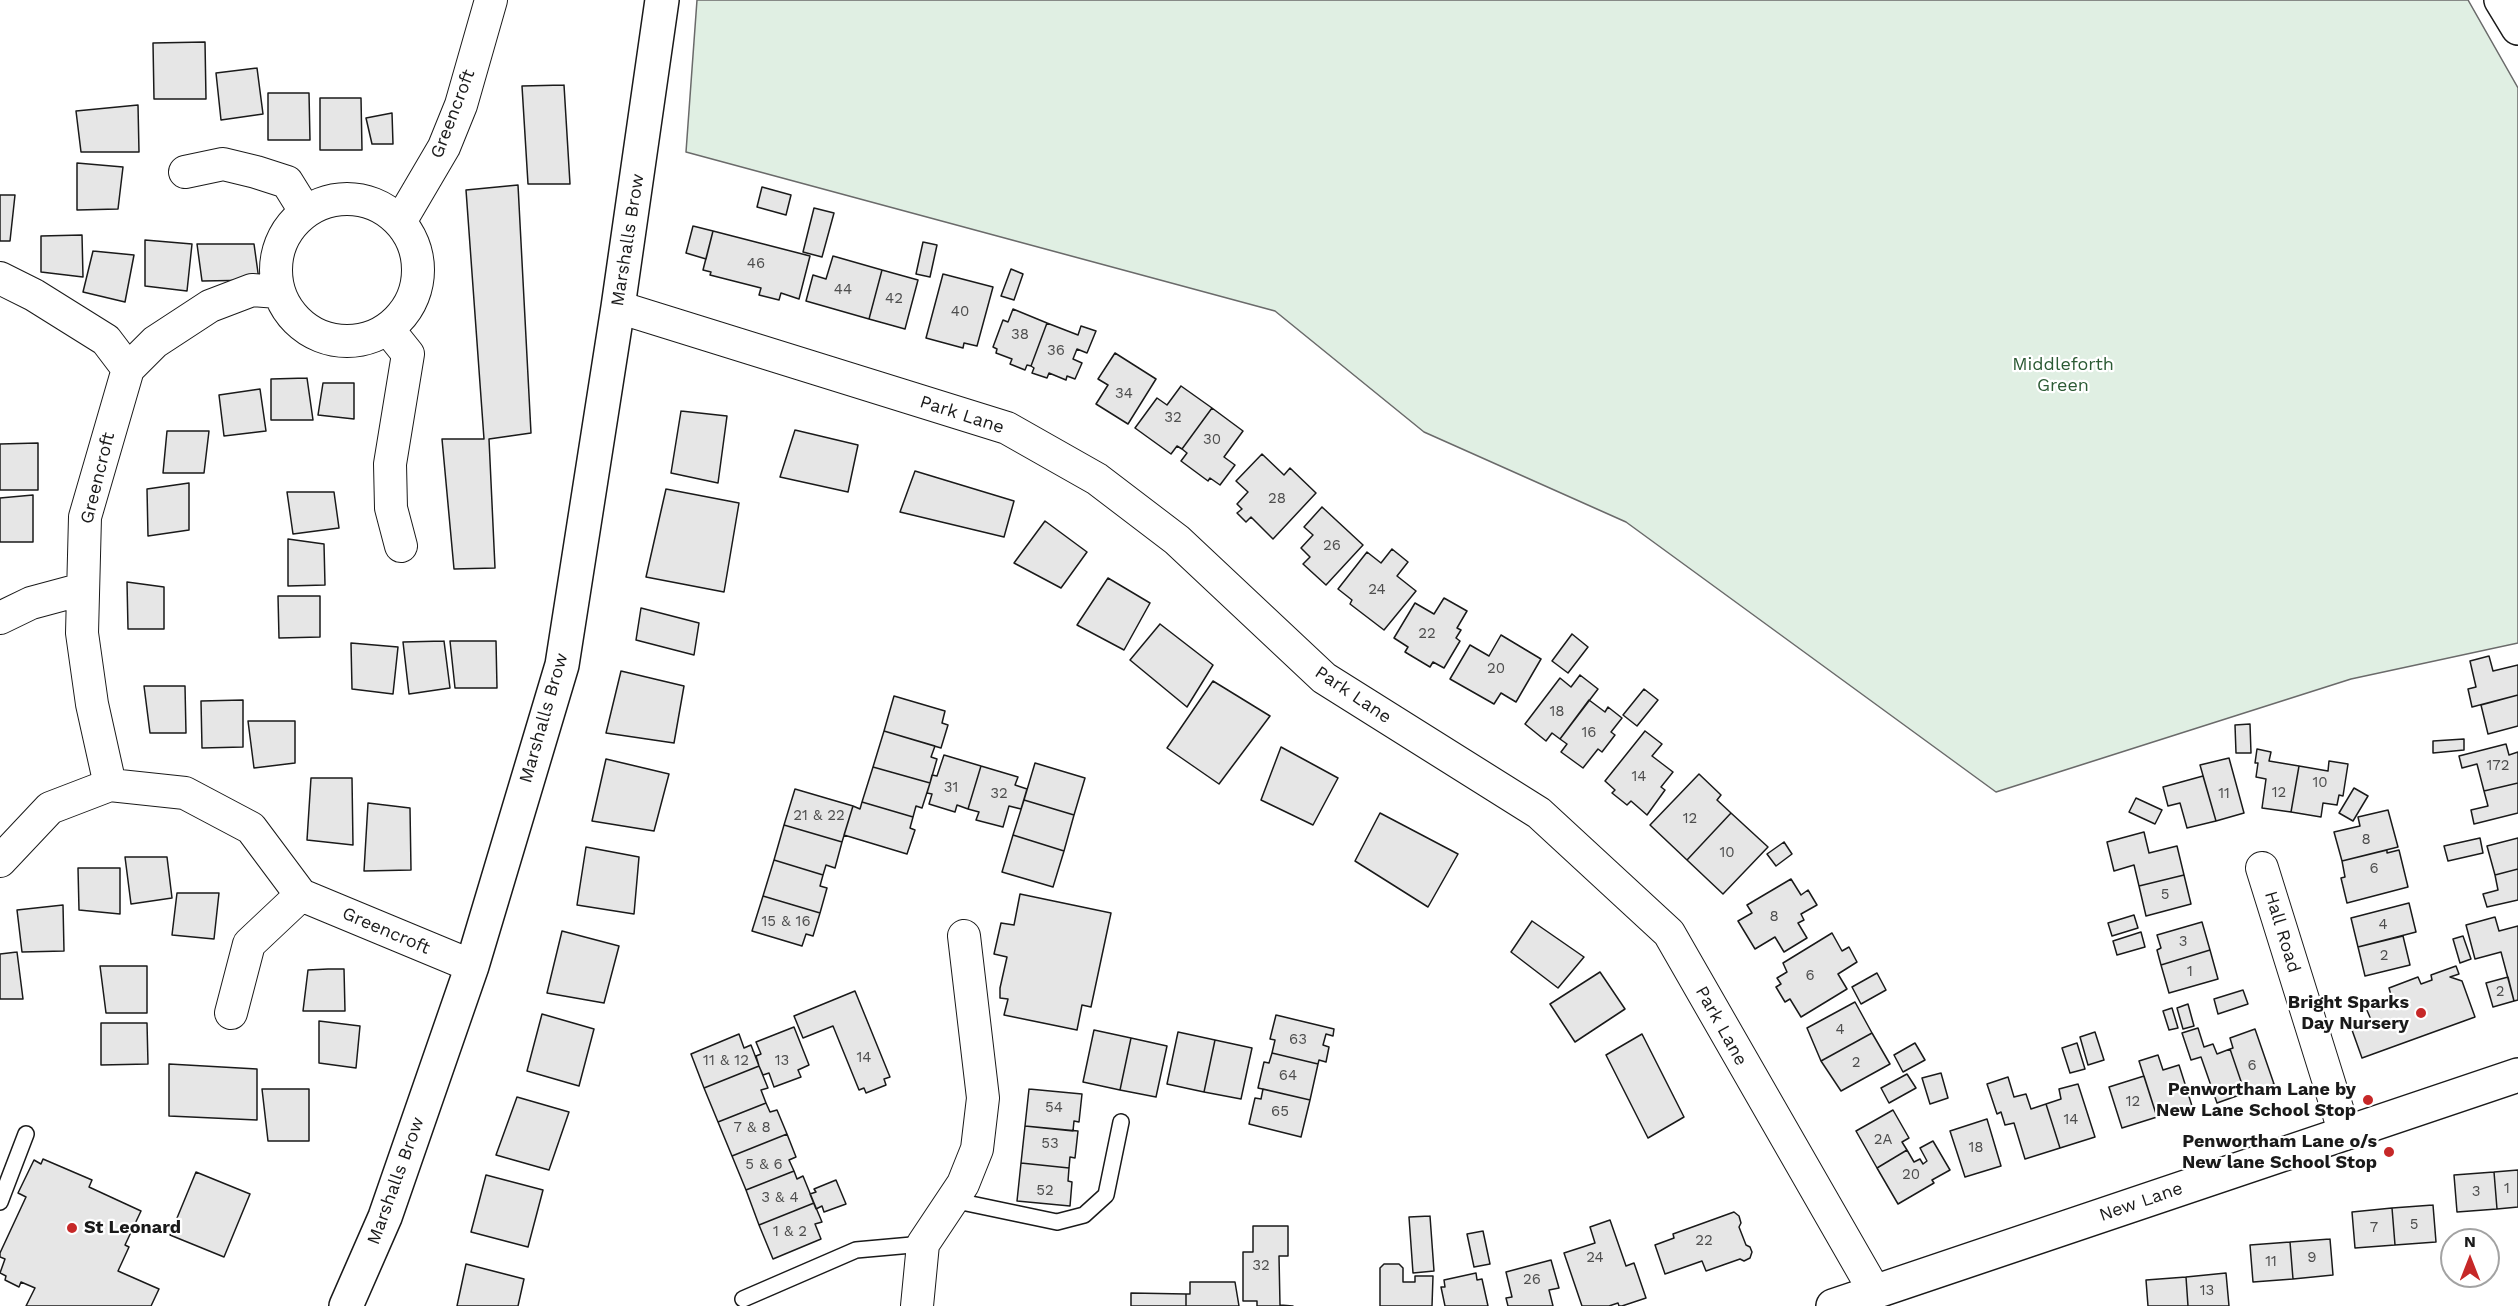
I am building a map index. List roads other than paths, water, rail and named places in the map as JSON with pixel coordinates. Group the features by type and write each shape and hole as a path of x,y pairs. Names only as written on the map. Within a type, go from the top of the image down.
{"street":[{"name":"Greencroft","path":"400,222 444,147 461,105 490,0"},
{"name":"Marshalls Brow","path":"346,1306 385,1217 472,966 561,665 618,307 662,0"},
{"path":"2500,0 2518,28"},
{"path":"185,171 223,164 256,171 287,183 305,211"},
{"path":"345,198 365,200 384,209 400,222 413,243 418,266 416,290 405,311 388,328 368,338 346,342 324,338 304,327 288,311 278,292 275,269 279,247 289,227 305,211 324,202 345,198"},
{"path":"0,278 34,295 106,340 128,369"},
{"name":"Greencroft","path":"110,784 92,704 82,633 85,517 128,369 155,342 210,306 252,290 278,292"},
{"name":"Park Lane","path":"618,307 1007,428 1097,479 1177,540 1324,678 1539,813 1669,933 1875,1292"},
{"path":"388,328 408,354 390,464 391,508 401,546"},
{"path":"0,618 31,603 83,589"},
{"path":"0,861 50,808 110,784 185,793 251,828 301,895 249,944 231,1013"},
{"name":"Hall Road","path":"2262,868 2345,1134"},
{"name":"Greencroft","path":"301,895 472,966"},
{"path":"918,1306 923,1244 963,1184 977,1149 983,1098 964,936"},
{"name":"New Lane","path":"1833,1306 2518,1075"}],"lane":[{"path":"952,1200 1057,1222 1084,1215 1106,1195 1121,1122"},
{"path":"0,1202 26,1134"},
{"path":"742,1299 856,1250 923,1244"}],"place":[{"name":"Bright Sparks Day Nursery","path":"2421,1013"},
{"name":"Penwortham Lane by New Lane School Stop","path":"2368,1100"},
{"name":"Penwortham Lane o/s New lane School Stop","path":"2389,1152"},
{"name":"St Leonard","path":"72,1228"}],"park label":[{"name":"Middleforth Green","path":"2063,376"}]}
